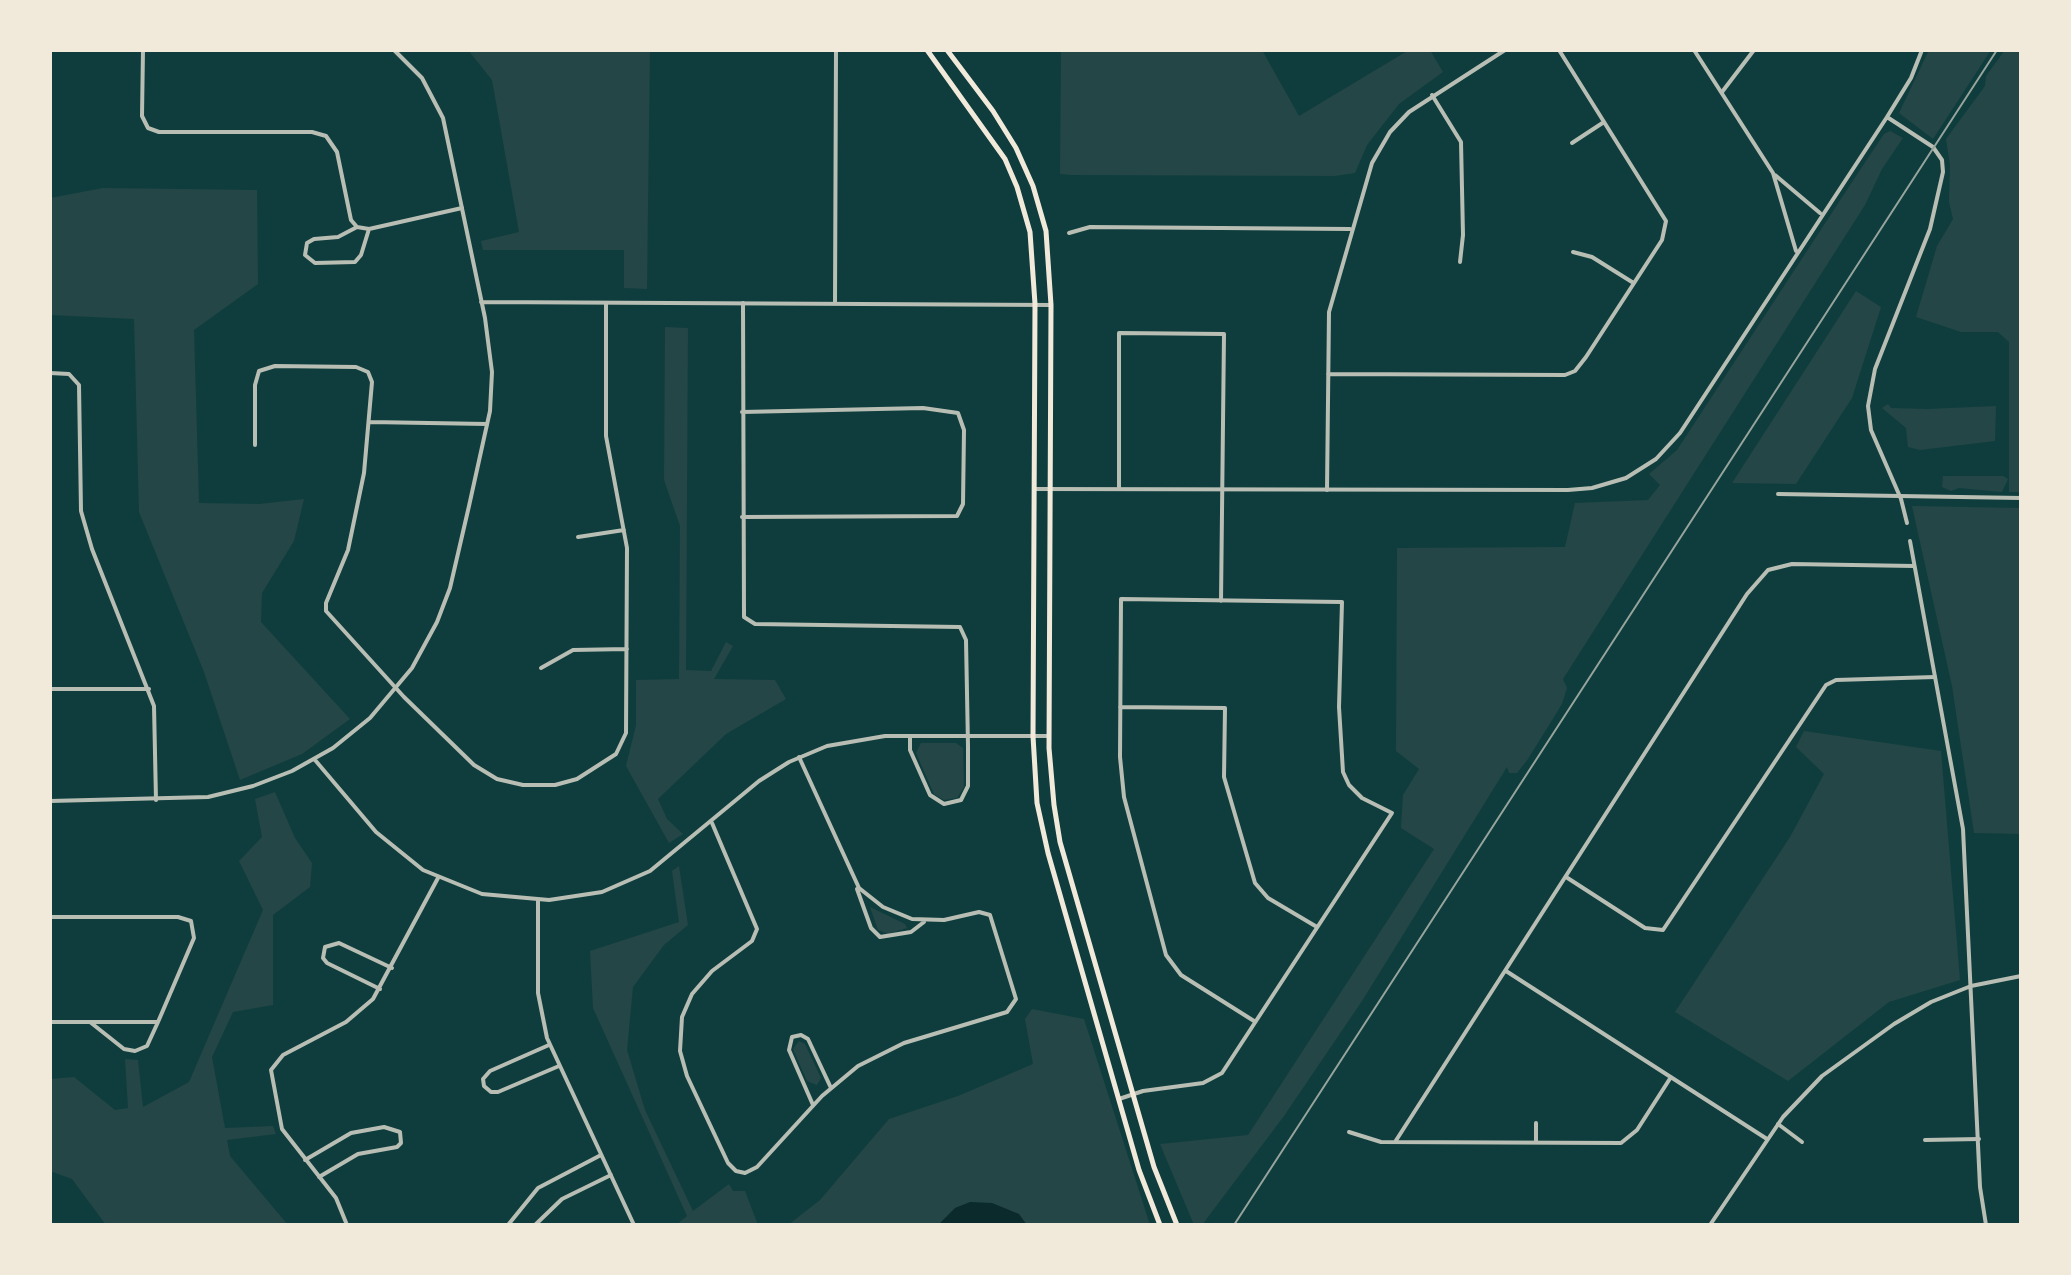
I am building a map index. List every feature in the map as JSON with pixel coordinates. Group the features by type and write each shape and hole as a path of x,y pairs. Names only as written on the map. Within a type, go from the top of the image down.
{"main road":[{"path":"927,50 980,120 1017,187 1032,246 1035,304 1033,736 1037,803 1048,853 1139,1170 1160,1225"},
{"path":"947,50 993,111 1033,186 1046,231 1051,305 1049,736 1060,842 1154,1167 1177,1225"}],"street":[{"path":"143,50 142,116 148,128 159,132 305,132 326,136 337,152 351,220 357,227"},
{"path":"50,801 156,800 238,791 272,780 315,759 358,728 397,688 427,643 450,588 487,424 492,372 446,130 435,99 417,71 394,50"},
{"path":"835,303 836,50"},
{"path":"1327,490 1329,312 1350,229 1377,153 1399,121 1432,95 1505,50"},
{"path":"1328,374 1565,375 1575,371 1586,357 1662,240 1666,221 1559,50"},
{"path":"1694,50 1773,173 1794,236 1796,253"},
{"path":"1722,92 1754,50"},
{"path":"1035,489 1580,490 1626,478 1656,459 1680,433 1820,213 1887,117 1911,78 1922,50"},
{"path":"1432,95 1461,142 1463,235 1460,262"},
{"path":"1887,117 1933,147 1942,160 1943,172 1930,229 1875,369 1868,406 1871,430 1901,499 1907,523"},
{"path":"1572,143 1604,122"},
{"path":"1773,173 1820,213"},
{"path":"369,229 361,255 355,262 315,263 305,255 310,240 338,237 357,227 369,229 462,208"},
{"path":"1069,233 1090,227 1350,229"},
{"path":"1573,252 1592,257 1632,282"},
{"path":"481,302 1051,305"},
{"path":"255,445 256,379 259,371 269,367 363,369 371,379 364,473 348,550 325,608 461,756 482,771 523,785 562,784 602,765 623,745 626,733 627,551 606,436 606,302"},
{"path":"743,303 742,608 749,623 954,624 963,629 966,640 968,790 961,800 948,804 935,801 910,750 910,736"},
{"path":"1119,489 1119,333 1224,334 1221,601"},
{"path":"50,373 72,375 79,385 78,484 84,525 149,689 156,722 156,800"},
{"path":"742,412 923,408 958,413 964,430 963,504 957,516 742,517"},
{"path":"370,422 487,424"},
{"path":"1778,494 1901,499 2021,498"},
{"path":"578,537 624,530"},
{"path":"1910,541 1963,829 1986,1225"},
{"path":"1395,1142 1747,594 1768,570 1792,564 1914,566"},
{"path":"1119,1099 1134,1093 1196,1084 1216,1077 1254,1021 1317,927 1392,813 1362,798 1349,785 1343,772 1339,707 1342,602 1121,599 1120,707 1125,805 1166,955 1181,975 1254,1021"},
{"path":"541,668 573,650 627,649"},
{"path":"1566,877 1645,928 1663,930 1826,685 1836,680 1935,677"},
{"path":"50,689 149,689"},
{"path":"1120,707 1225,708 1224,777 1255,883 1268,898 1317,927"},
{"path":"315,759 383,839 438,878 492,896 538,901 585,896 635,879 665,862 759,781 799,757 849,740 910,736 1049,736"},
{"path":"799,757 877,936 888,938 901,935 925,921"},
{"path":"712,823 757,929 752,941 707,976 689,1001 680,1035 687,1076 728,1163 741,1173 757,1167 813,1105 858,1066 892,1047 1004,1013 1015,1005 1014,991 990,915 976,912 925,921 892,912 868,897 855,883"},
{"path":"347,1225 339,1204 282,1129 272,1078 273,1064 283,1055 358,1015 380,989 438,878"},
{"path":"538,901 538,993 549,1045 634,1225"},
{"path":"50,917 178,917 191,921 195,932 192,944 147,1046 135,1051 124,1049 90,1022"},
{"path":"380,989 327,963 323,958 325,947 339,943 392,968"},
{"path":"1506,971 1767,1139"},
{"path":"1710,1225 1778,1124 1812,1085 1855,1049 1921,1007 1971,986 2021,976"},
{"path":"50,1022 158,1022"},
{"path":"813,1105 789,1050 792,1037 801,1035 808,1039 831,1088"},
{"path":"549,1045 490,1071 483,1079 484,1086 491,1092 498,1092 559,1066"},
{"path":"1349,1132 1368,1140 1395,1142 1629,1140 1671,1077"},
{"path":"1536,1123 1536,1142"},
{"path":"1778,1124 1802,1142"},
{"path":"305,1160 351,1133 384,1127 400,1132 401,1143 397,1147 358,1154 319,1177"},
{"path":"1925,1140 1979,1139"},
{"path":"508,1225 538,1188 601,1155"},
{"path":"535,1225 562,1199 611,1175"}],"shaded area":[{"path":"468,50 650,50 647,289 624,288 624,250 483,250 481,241 519,232 492,80"},
{"path":"1061,50 1262,50 1299,116 1409,50 1430,50 1443,72 1399,104 1367,145 1355,173 1335,176 1071,175 1060,174"},
{"path":"1929,50 1991,50 1933,139 1899,113"},
{"path":"2005,50 2021,50 2021,492 2009,492 2009,342 1998,332 1961,332 1916,317 1937,246 1953,219 1949,202 1950,165 1946,139 1985,86 1986,76"},
{"path":"1890,131 1903,138 1882,169 1865,205 1563,679 1567,688 1562,704 1528,759 1517,773 1509,773 1507,767 1362,1001 1284,1116 1202,1225 1194,1225 1160,1144 1248,1135 1434,849 1401,828 1403,795 1419,769 1396,751 1397,548 1565,547 1575,503 1648,500 1660,485 1649,474 1677,450 1884,134"},
{"path":"103,188 257,190 258,284 194,330 199,503 259,504 304,499 294,541 262,593 261,622 350,719 302,754 240,780 204,672 139,512 134,319 50,315 50,198"},
{"path":"1856,291 1881,307 1852,398 1796,484 1732,483"},
{"path":"665,327 688,328 686,670 711,671 726,642 733,646 714,679 775,680 786,699 726,734 658,799 667,819 683,834 669,843 626,766 636,725 636,680 679,679 680,526 664,480"},
{"path":"1888,404 1891,408 1927,409 1996,406 1995,441 1920,450 1908,447 1906,428 1882,408"},
{"path":"1943,476 2003,476 2008,479 2002,492 1959,488 1951,491 1942,487"},
{"path":"1912,506 2021,508 2021,834 1974,833 1952,686"},
{"path":"1804,731 1941,751 1960,980 1889,1002 1788,1081 1675,1012 1790,837 1824,774 1796,747"},
{"path":"921,743 956,743 963,748 964,787 957,798 944,800 934,794 916,753"},
{"path":"275,792 295,838 312,863 310,887 273,915 273,1005 233,1012 212,1057 225,1128 273,1126 276,1134 227,1140 230,1156 288,1225 106,1225 72,1179 50,1171 50,1079 74,1077 115,1110 128,1108 125,1059 138,1060 143,1107 189,1082 263,910 239,861 262,837 255,799"},
{"path":"679,866 688,925 664,945 633,987 627,1050 645,1110 693,1211 729,1184 733,1191 745,1191 758,1225 676,1225 687,1216 593,1008 590,951 679,922 672,871"},
{"path":"870,907 905,924 907,928 888,934 878,930"},
{"path":"1032,1009 1084,1019 1150,1225 788,1225 820,1200 889,1119 958,1096 1033,1064 1025,1019"},
{"path":"799,1041 805,1044 821,1078 817,1085 807,1081 793,1049"},
{"path":"970,1202 992,1203 1019,1214 1027,1225 938,1225 955,1208"}],"railway":[{"path":"1234,1225 1997,50"}]}
